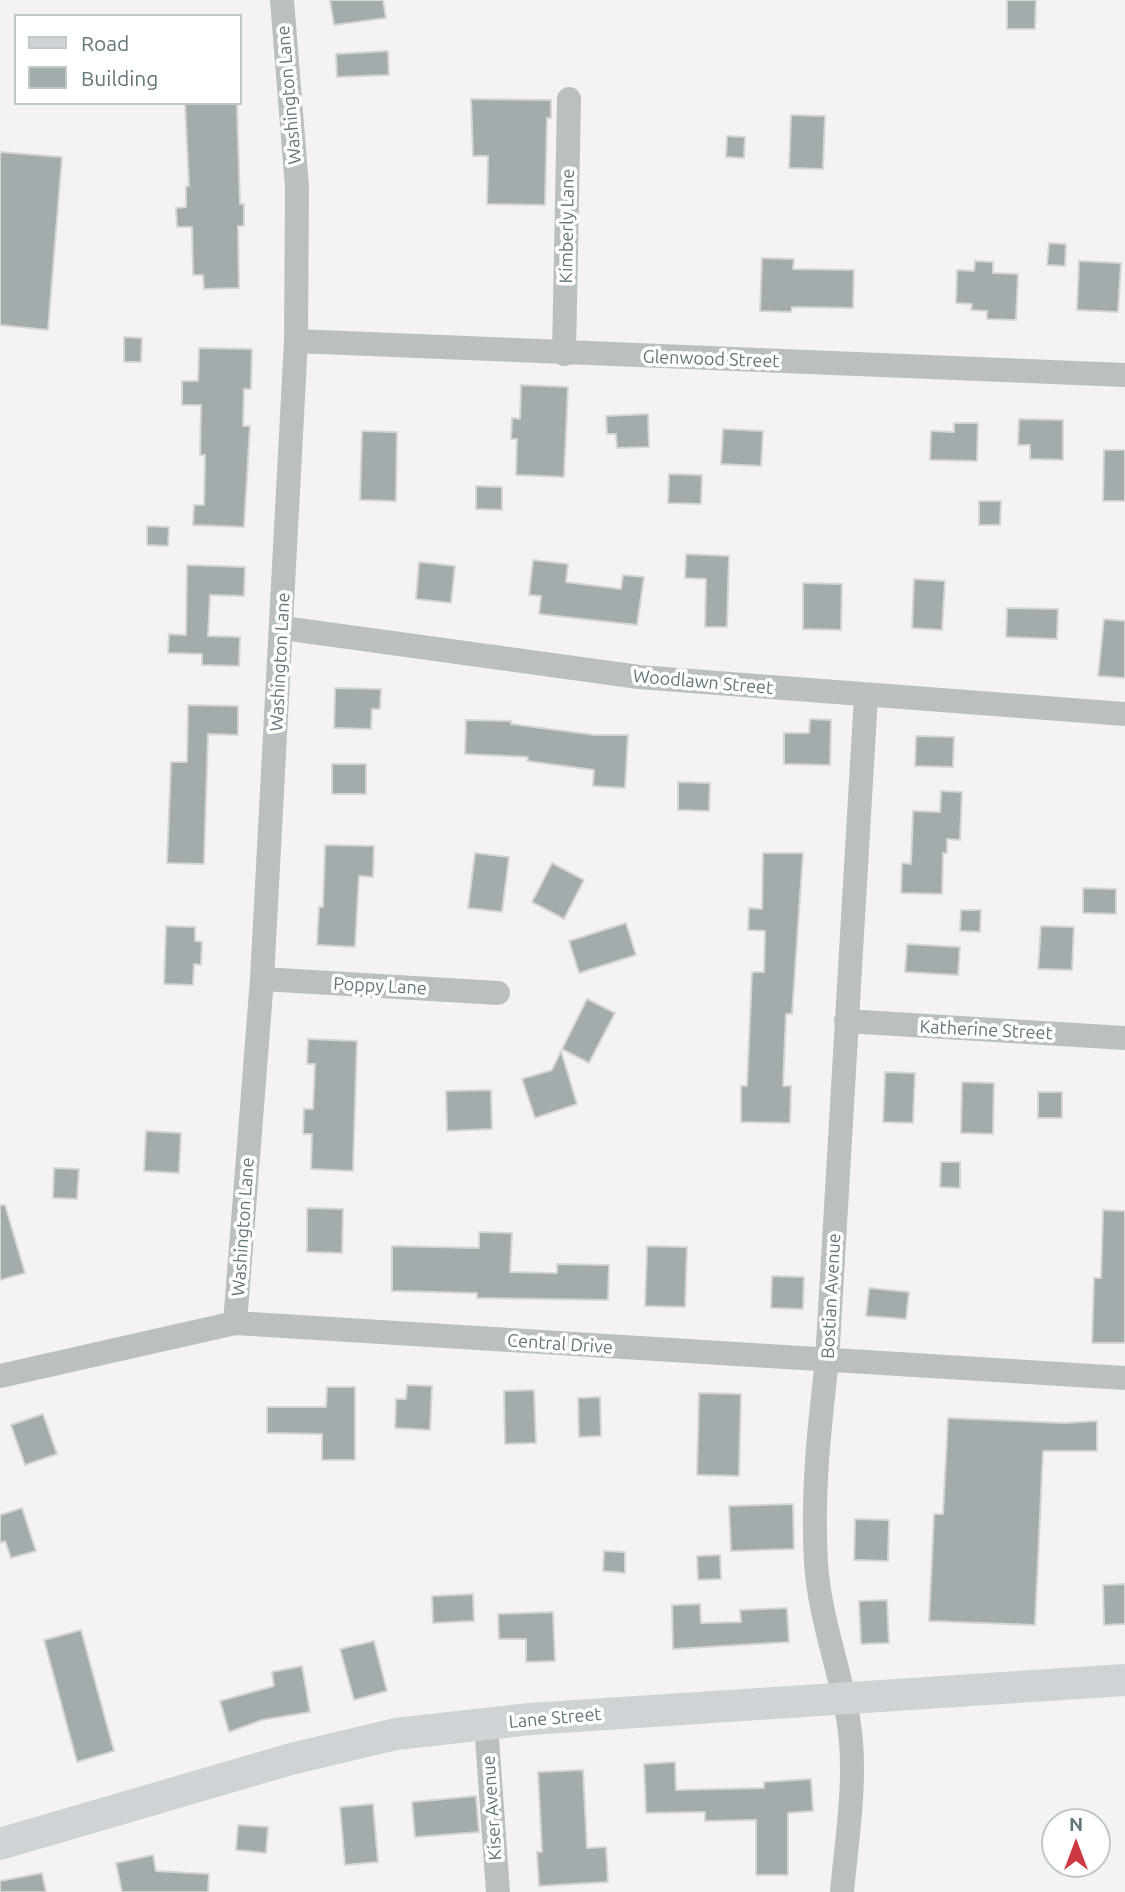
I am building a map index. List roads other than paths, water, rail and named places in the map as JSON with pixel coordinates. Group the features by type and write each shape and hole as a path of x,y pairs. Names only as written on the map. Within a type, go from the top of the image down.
{"main road":[{"name":"Lane Street","path":"0,1844 291,1759 396,1734 486,1724 844,1697 1125,1680"}],"street":[{"name":"Washington Lane","path":"235,1323 262,979 296,341 297,187 282,0"},
{"name":"Kimberly Lane","path":"564,354 569,99"},
{"name":"Glenwood Street","path":"296,341 1125,375"},
{"name":"Woodlawn Street","path":"282,628 639,677 1125,715"},
{"name":"Bostian Avenue","path":"842,1892 852,1776 849,1720 832,1654 816,1564 814,1465 827,1361 866,696"},
{"name":"Poppy Lane","path":"262,979 498,993"},
{"name":"Katherine Street","path":"846,1021 1125,1038"},
{"name":"Central Drive","path":"0,1376 235,1323 1125,1378"},
{"name":"Kiser Avenue","path":"486,1724 498,1892"}]}
